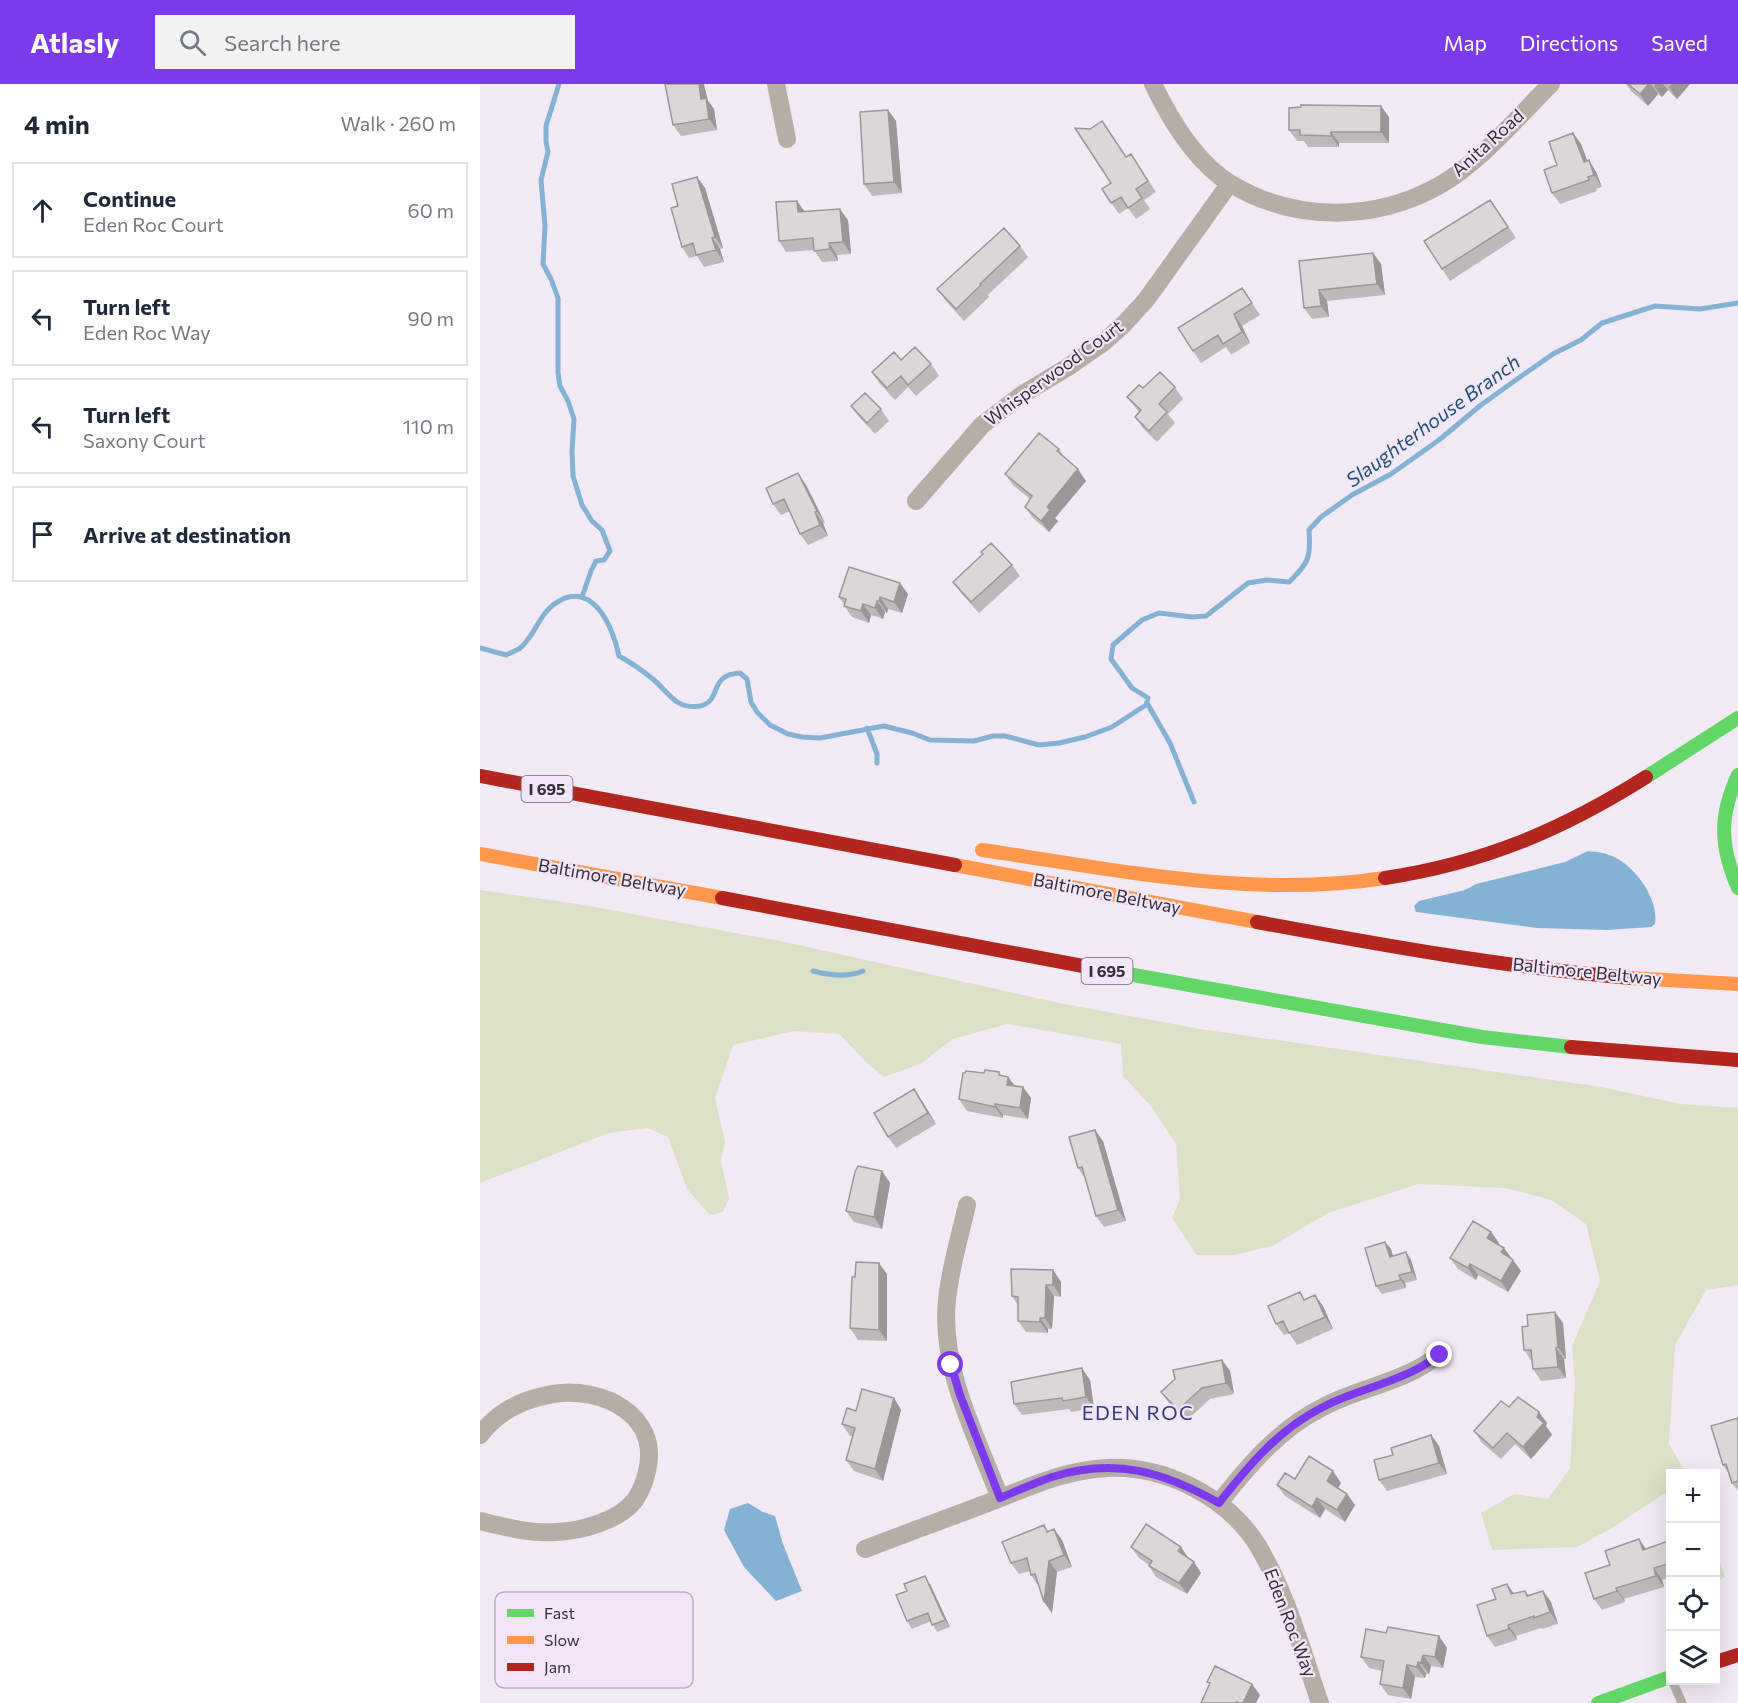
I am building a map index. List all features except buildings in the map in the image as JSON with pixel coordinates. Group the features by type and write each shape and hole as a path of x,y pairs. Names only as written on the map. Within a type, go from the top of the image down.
{"main road":[{"path":"964,848 1228,883 1275,886 1310,885 1349,883 1390,877 1442,867 1489,854 1557,827 1608,801 1738,718"},
{"path":"1738,775 1729,792 1722,841 1729,869 1738,888"},
{"name":"Baltimore Beltway","path":"480,776 810,840 1380,945 1489,962 1609,976 1738,984"},
{"path":"614,801 870,835"},
{"name":"Baltimore Beltway","path":"480,854 1082,966 1482,1037 1607,1052 1738,1060"},
{"path":"1720,1661 1738,1654"},
{"path":"1598,1703 1666,1681"}],"street":[{"path":"776,84 787,139"},
{"name":"Anita Road","path":"1153,84 1184,137 1203,160 1230,183 1265,200 1294,209 1327,213 1359,213 1386,207 1441,184 1465,167 1551,84"},
{"name":"Whisperwood Court","path":"916,501 982,425 1023,394 1104,342 1124,324 1146,300 1230,183"},
{"path":"967,1205 951,1272 946,1333 951,1365 960,1395 1000,1498"},
{"path":"1219,1503 1249,1465 1296,1423 1322,1407 1416,1370 1440,1355"},
{"path":"480,1435 490,1422 514,1405 535,1397 561,1393 588,1394 615,1402 629,1411 640,1424 648,1445 649,1461 644,1483 634,1501 619,1514 600,1522 557,1532 527,1531 480,1521"},
{"name":"Eden Roc Way","path":"865,1549 1052,1477 1108,1468 1134,1469 1161,1475 1189,1486 1219,1503 1244,1527 1258,1546 1283,1596 1320,1703"}],"lane":[{"path":"1674,1685 1682,1703"}],"green space":[{"path":"480,890 578,904 790,943 1054,1002 1200,1029 1601,1087 1681,1104 1738,1108 1738,1285 1706,1290 1675,1345 1669,1444 1684,1469 1666,1469 1666,1493 1612,1528 1577,1547 1492,1550 1481,1513 1514,1494 1548,1499 1570,1468 1575,1382 1572,1346 1600,1281 1586,1224 1551,1200 1506,1188 1418,1184 1328,1213 1272,1246 1234,1255 1197,1255 1172,1218 1180,1199 1176,1144 1151,1106 1123,1076 1121,1044 1007,1024 953,1039 920,1064 884,1077 839,1034 794,1031 733,1045 715,1098 725,1142 721,1161 729,1198 723,1212 710,1215 687,1189 668,1137 647,1128 609,1133 480,1183"},
{"path":"1720,1562 1725,1577 1720,1580"}],"water":[{"path":"1588,851 1613,856 1639,877 1654,905 1655,924 1651,927 1607,930 1537,928 1416,912 1414,906 1419,901 1565,862"},
{"path":"748,1503 775,1516 783,1544 802,1591 776,1601 744,1567 724,1530 730,1509"}],"waterway":[{"path":"559,84 546,126 548,152 541,180 545,226 543,264 558,298 558,373 560,386 574,419 573,476 582,505 592,521 602,530 610,551 604,560 596,561 582,597"},
{"name":"Slaughterhouse Branch","path":"480,648 506,655 519,649 553,605 566,598 578,597 589,600 606,619 619,656 646,673 679,703 692,707 707,703 723,678 740,673 747,679 751,702 757,712 770,725 788,734 820,738 884,726 930,740 974,741 993,736 1005,736 1039,745 1085,737 1112,727 1146,705 1148,698 1132,688 1111,659 1113,645 1142,620 1159,613 1192,617 1206,616 1248,583 1267,580 1289,582 1305,564 1310,547 1309,530 1321,517 1352,495 1391,474 1520,377 1553,354 1581,340 1602,323 1655,306 1700,309 1738,303"},
{"path":"1147,703 1170,743 1194,802"},
{"path":"867,728 877,754 877,763"},
{"path":"813,971 832,975 863,971"}],"traffic: fast":[{"path":"1646,777 1738,718"},
{"path":"1738,775 1727,804 1724,831 1728,858 1738,888"},
{"path":"1083,966 1482,1037 1571,1047"},
{"path":"1598,1703 1666,1678"}],"traffic: slow":[{"path":"982,850 1132,873 1233,883 1334,884 1385,878"},
{"path":"480,854 722,898"},
{"path":"955,865 1257,922"},
{"path":"1630,978 1738,984"}],"traffic: jam":[{"path":"480,776 955,865"},
{"path":"1385,878 1456,863 1521,842 1584,813 1646,777"},
{"path":"722,898 1083,966"},
{"path":"1257,922 1489,962 1630,978"},
{"path":"1571,1047 1738,1060"},
{"path":"1720,1661 1738,1655"}],"district":[{"name":"EDEN ROC","path":"1138,1413"}],"route":[{"path":"951,1365 960,1395 1000,1498 1052,1477 1108,1468 1134,1469 1161,1475 1189,1486 1219,1503 1249,1465 1296,1423 1322,1407 1416,1370 1440,1355"}]}
